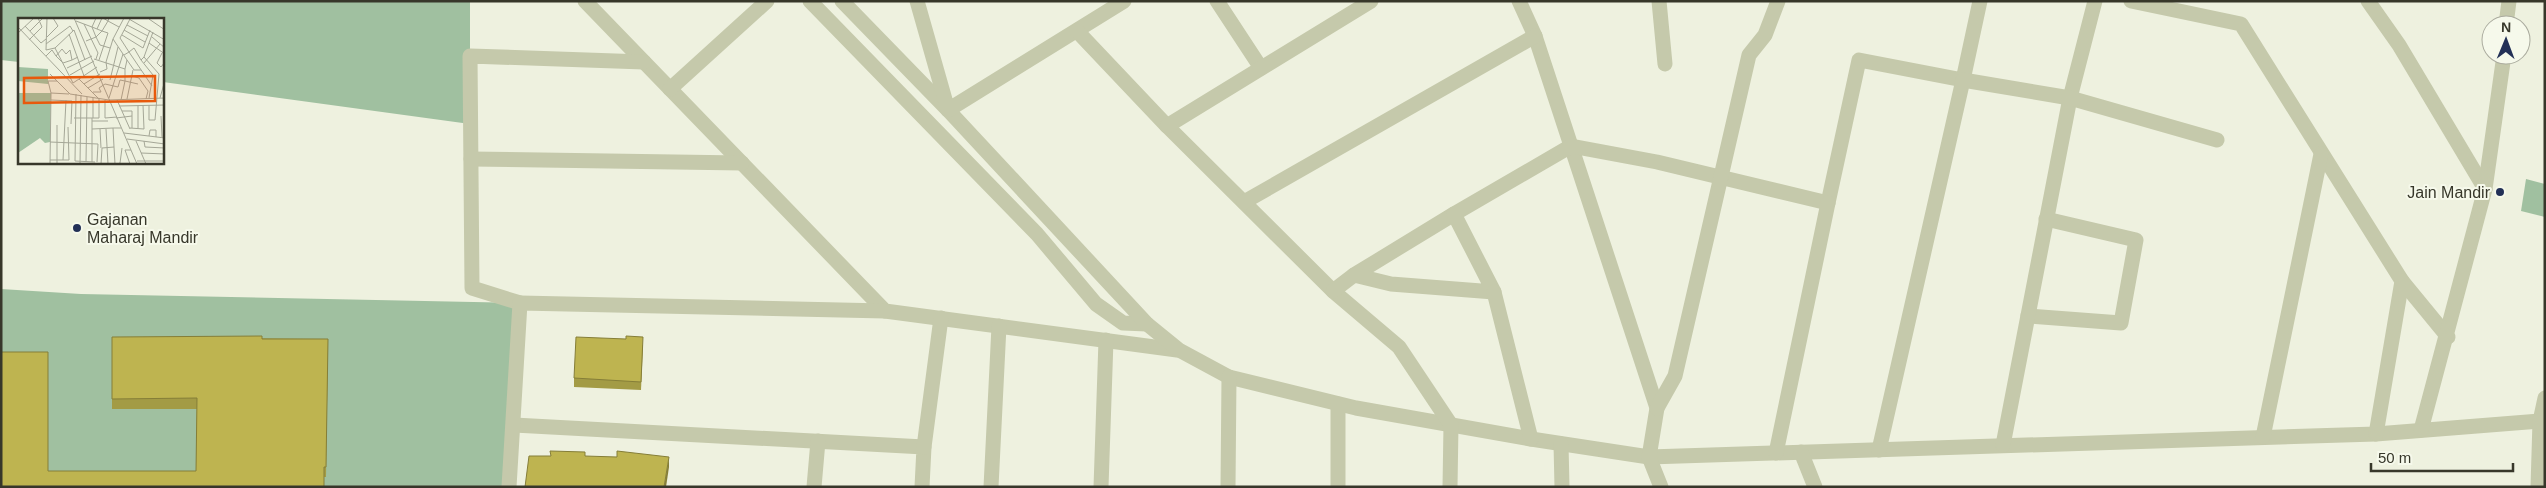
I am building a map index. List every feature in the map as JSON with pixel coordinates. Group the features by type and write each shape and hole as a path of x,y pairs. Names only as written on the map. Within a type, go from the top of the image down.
{"street":[{"path":"585,1 885,311"},
{"path":"670,89 767,1"},
{"path":"810,1 1037,234 1096,304 1123,322 1147,324"},
{"path":"842,1 948,110 1147,324 1179,350 1229,377 1338,404 1530,439 1648,457 2376,434 2542,423"},
{"path":"917,1 948,110"},
{"path":"948,110 1124,1"},
{"path":"1217,1 1261,68"},
{"path":"1167,126 1371,1"},
{"path":"1659,1 1665,64"},
{"path":"1661,487 1648,457 1656,408 1675,376 1749,55 1765,35 1778,1"},
{"path":"1878,450 1980,1"},
{"path":"2003,445 2070,98 2095,1"},
{"path":"2131,1 2241,24 2402,281 2448,337"},
{"path":"2368,1 2399,45 2486,189"},
{"path":"2507,15 2509,1"},
{"path":"1521,2 1535,36 1656,408"},
{"path":"1077,31 1167,126 1333,290 1399,347 1451,425 1450,487"},
{"path":"1244,202 1535,36"},
{"path":"644,62 470,56 472,288 520,304 885,311 1179,350"},
{"path":"1776,453 1859,60 2070,98 2217,140"},
{"path":"2422,430 2486,189 2503,65"},
{"path":"1333,290 1354,275 1454,214 1571,146 1657,162 1828,203"},
{"path":"2263,437 2321,154"},
{"path":"471,158 742,163"},
{"path":"1454,214 1494,292 1530,439"},
{"path":"2028,316 2121,323 2136,240 2046,220"},
{"path":"1354,275 1391,284 1494,292"},
{"path":"2376,434 2402,281"},
{"path":"509,487 520,304"},
{"path":"922,487 924,447 941,318"},
{"path":"991,487 999,326"},
{"path":"1101,487 1106,340"},
{"path":"1228,487 1229,377"},
{"path":"2538,487 2545,398"},
{"path":"1338,404 1338,487"},
{"path":"514,425 924,447"},
{"path":"814,487 818,441"},
{"path":"1561,444 1562,487"},
{"path":"1801,452 1815,487"}],"green space":[{"path":"1,1 470,1 470,124 164,82 164,18 18,18 18,62 1,60"},
{"path":"2526,179 2545,184 2545,217 2521,211"},
{"path":"1,289 81,294 520,303 511,487 1,487"}],"building":[{"path":"262,336 262,339 328,339 324,487 1,487 1,352 48,352 48,471 196,471 197,398 112,399 112,337"},
{"path":"626,336 643,337 641,382 574,378 576,337 626,339"},
{"path":"550,451 585,452 585,456 617,457 617,451 669,457 664,487 525,487 529,456 551,456"}],"place":[{"name":"Jain Mandir","path":"2500,192"},
{"name":"Gajanan Maharaj Mandir","path":"77,228"}]}
